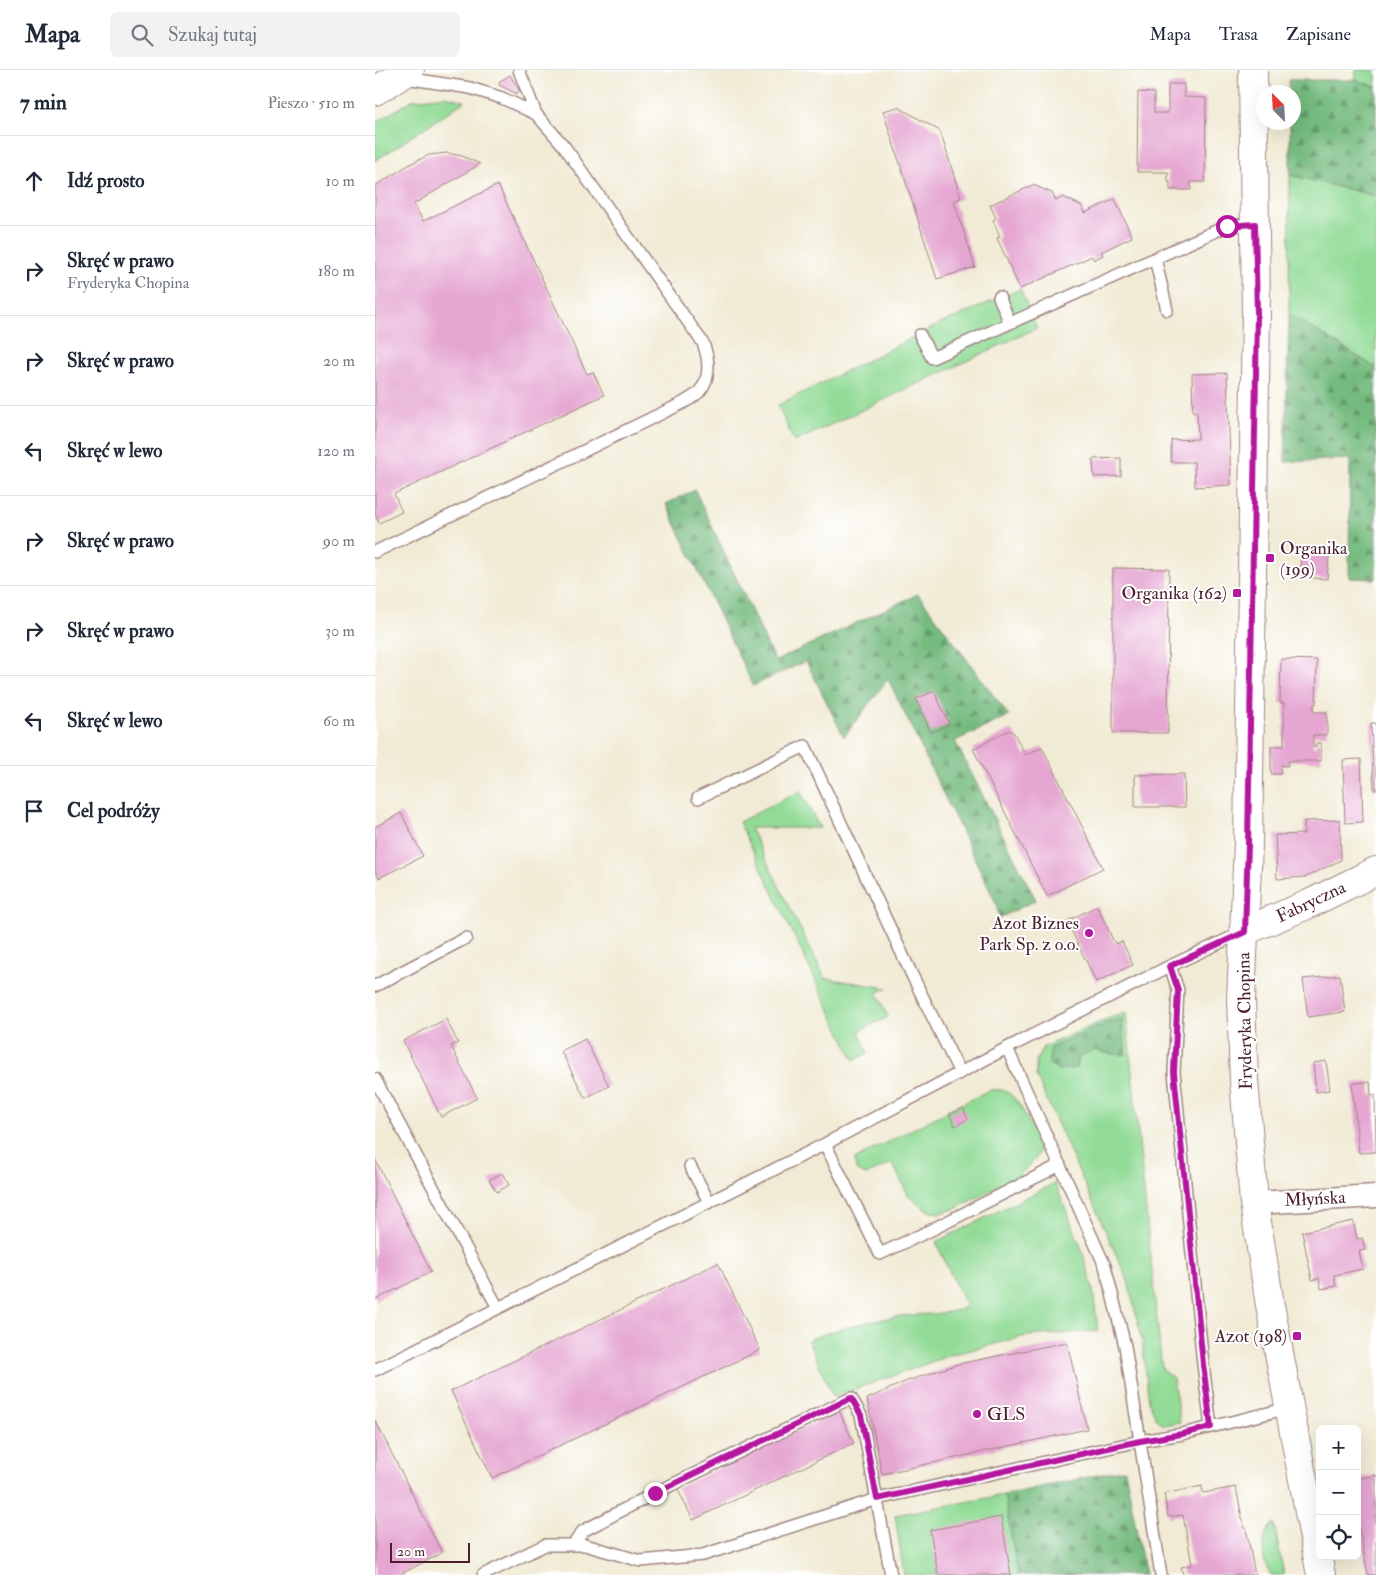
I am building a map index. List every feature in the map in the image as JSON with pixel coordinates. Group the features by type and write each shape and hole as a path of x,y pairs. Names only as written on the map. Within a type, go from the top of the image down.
{"main road":[{"name":"Fryderyka Chopina","path":"1253,70 1257,314 1251,571 1248,844 1241,1000 1244,1080 1254,1203 1270,1305 1321,1575"},
{"path":"375,90 404,73"},
{"name":"Fabryczna","path":"1245,932 1309,904 1376,871"}],"street":[{"name":"Młyńska","path":"1254,1203 1376,1196"}],"lane":[{"path":"375,552 683,404 699,392 707,376 709,360 703,343 564,146 536,114 519,70"},
{"path":"404,73 470,88 502,98 536,114"},
{"path":"919,335 932,358 1227,226 1255,224"},
{"path":"1155,258 1167,310"},
{"path":"999,297 1010,323"},
{"path":"699,798 805,746 959,1073"},
{"path":"375,1370 825,1144 1007,1048 1170,966 1245,932"},
{"path":"375,986 466,938"},
{"path":"1170,966 1178,990 1174,1072 1211,1427"},
{"path":"1007,1048 1105,1266 1125,1346 1161,1575"},
{"path":"375,1079 498,1308"},
{"path":"825,1144 880,1254 1060,1165"},
{"path":"690,1166 709,1202"},
{"path":"573,1545 583,1531 655,1493 851,1398 861,1415 891,1575"},
{"path":"483,1575 545,1545 585,1545 641,1561 703,1556 877,1499 1140,1441 1182,1434 1289,1408"}],"green space":[{"path":"1356,70 1376,70 1376,87 1356,80"},
{"path":"1289,80 1356,80 1376,87 1376,196 1290,175 1290,130 1301,130 1301,85 1289,85"},
{"path":"445,96 465,101 375,161 375,123 412,100"},
{"path":"1290,175 1376,196 1376,368 1289,314"},
{"path":"1020,289 1037,328 794,442 778,405 940,324"},
{"path":"1289,314 1376,368 1376,579 1349,578 1350,459 1285,462"},
{"path":"695,490 775,661 918,594 1009,716 955,741 1036,900 999,918 996,903 888,679 844,737 806,661 753,686 666,504"},
{"path":"800,791 820,828 750,828 825,978 887,988 877,993 888,1017 859,1031 868,1053 854,1060 739,822"},
{"path":"1126,1013 1162,1369 1173,1378 1180,1422 1164,1425 1156,1418 1149,1402 1142,1340 1128,1281 1036,1076 1036,1061 1043,1047 1107,1019"},
{"path":"1122,1019 1126,1055 1094,1050 1079,1057 1077,1068 1059,1070 1049,1064 1050,1048 1106,1023"},
{"path":"989,1090 1008,1092 1014,1098 1025,1114 1041,1147 1035,1160 1019,1176 955,1209 939,1213 926,1210 909,1197 892,1163 866,1175 856,1170 855,1160 868,1152"},
{"path":"1055,1183 1081,1247 1093,1290 1098,1331 1026,1336 951,1355 833,1397 808,1340 842,1328 877,1320 942,1313 966,1307 936,1242"},
{"path":"1125,1469 1145,1575 1018,1575 1004,1495"},
{"path":"1004,1495 1018,1575 904,1575 895,1515"},
{"path":"1274,1523 1284,1575 1271,1575 1263,1555 1266,1534"}],"building":[{"path":"510,75 519,90 517,94 499,85 500,81"},
{"path":"1168,84 1184,84 1184,97 1206,98 1205,182 1191,182 1191,190 1170,190 1168,172 1137,172 1138,92 1154,93 1154,113 1168,113"},
{"path":"898,107 940,131 961,198 954,201 975,267 937,279 883,111"},
{"path":"447,153 462,156 480,164 414,204 423,221 498,185 587,374 593,372 604,395 394,494 402,512 379,523 375,514 375,186 410,164 429,155"},
{"path":"1033,185 1052,193 1056,201 1063,197 1082,206 1085,213 1115,199 1132,237 1101,252 1103,255 1094,260 1092,256 1020,289 997,238 1000,237 993,220 996,218 990,205"},
{"path":"1227,373 1231,485 1195,487 1194,462 1171,462 1171,440 1198,439 1197,412 1193,412 1192,374"},
{"path":"1121,458 1121,476 1094,477 1093,459"},
{"path":"1301,554 1329,556 1327,579 1299,577"},
{"path":"1113,568 1169,569 1168,733 1113,733"},
{"path":"1281,659 1317,660 1316,704 1314,704 1314,712 1327,712 1327,735 1313,735 1313,747 1316,747 1316,743 1321,743 1321,761 1288,761 1288,766 1281,765 1281,774 1271,774 1271,746 1284,746 1284,703 1280,703"},
{"path":"934,691 949,724 931,733 916,699"},
{"path":"1371,723 1376,723 1376,790 1374,790"},
{"path":"1009,730 1014,733 1025,755 1042,747 1103,868 1047,896 973,749"},
{"path":"1361,759 1363,822 1345,823 1343,760"},
{"path":"1184,774 1185,807 1135,807 1135,775"},
{"path":"401,813 423,856 379,878 375,871 375,827"},
{"path":"1340,820 1341,860 1306,877 1277,879 1275,835 1304,834 1304,821"},
{"path":"1097,906 1115,944 1122,941 1133,965 1096,982 1067,921"},
{"path":"1340,975 1345,1012 1308,1017 1303,979"},
{"path":"446,1019 458,1043 451,1046 477,1098 441,1117 403,1041"},
{"path":"585,1039 609,1086 585,1098 561,1051"},
{"path":"1326,1061 1330,1090 1316,1092 1313,1063"},
{"path":"1370,1082 1371,1095 1375,1095 1376,1152 1359,1153 1352,1083"},
{"path":"963,1108 968,1119 955,1126 949,1114"},
{"path":"375,1159 431,1272 375,1300"},
{"path":"502,1173 509,1185 497,1192 489,1180"},
{"path":"1353,1221 1357,1239 1362,1238 1365,1250 1359,1251 1363,1269 1334,1275 1336,1286 1321,1289 1319,1278 1312,1280 1302,1232"},
{"path":"718,1263 760,1350 492,1478 451,1391"},
{"name":"GLS","path":"1067,1342 1087,1429 882,1474 867,1399 907,1381 958,1364"},
{"path":"839,1411 854,1443 693,1520 677,1488"},
{"path":"375,1420 442,1553 399,1575 375,1575"},
{"path":"1376,1475 1376,1575 1368,1575 1361,1538 1361,1478"},
{"path":"1202,1486 1203,1493 1236,1487 1255,1575 1183,1575 1181,1567 1192,1565 1183,1515 1168,1517 1164,1494"},
{"path":"1001,1517 1011,1575 938,1575 930,1530"}],"place":[{"name":"Organika (199)","path":"1270,558"},
{"name":"Organika (162)","path":"1237,593"},
{"name":"Azot Biznes Park Sp. z o.o.","path":"1089,933"},
{"name":"Azot (198)","path":"1297,1336"},
{"name":"GLS","path":"977,1414"}],"route":[{"path":"655,1493 851,1398 861,1415 877,1499 1211,1427 1174,1072 1178,990 1170,966 1245,932 1257,314 1255,224 1227,226"}]}
